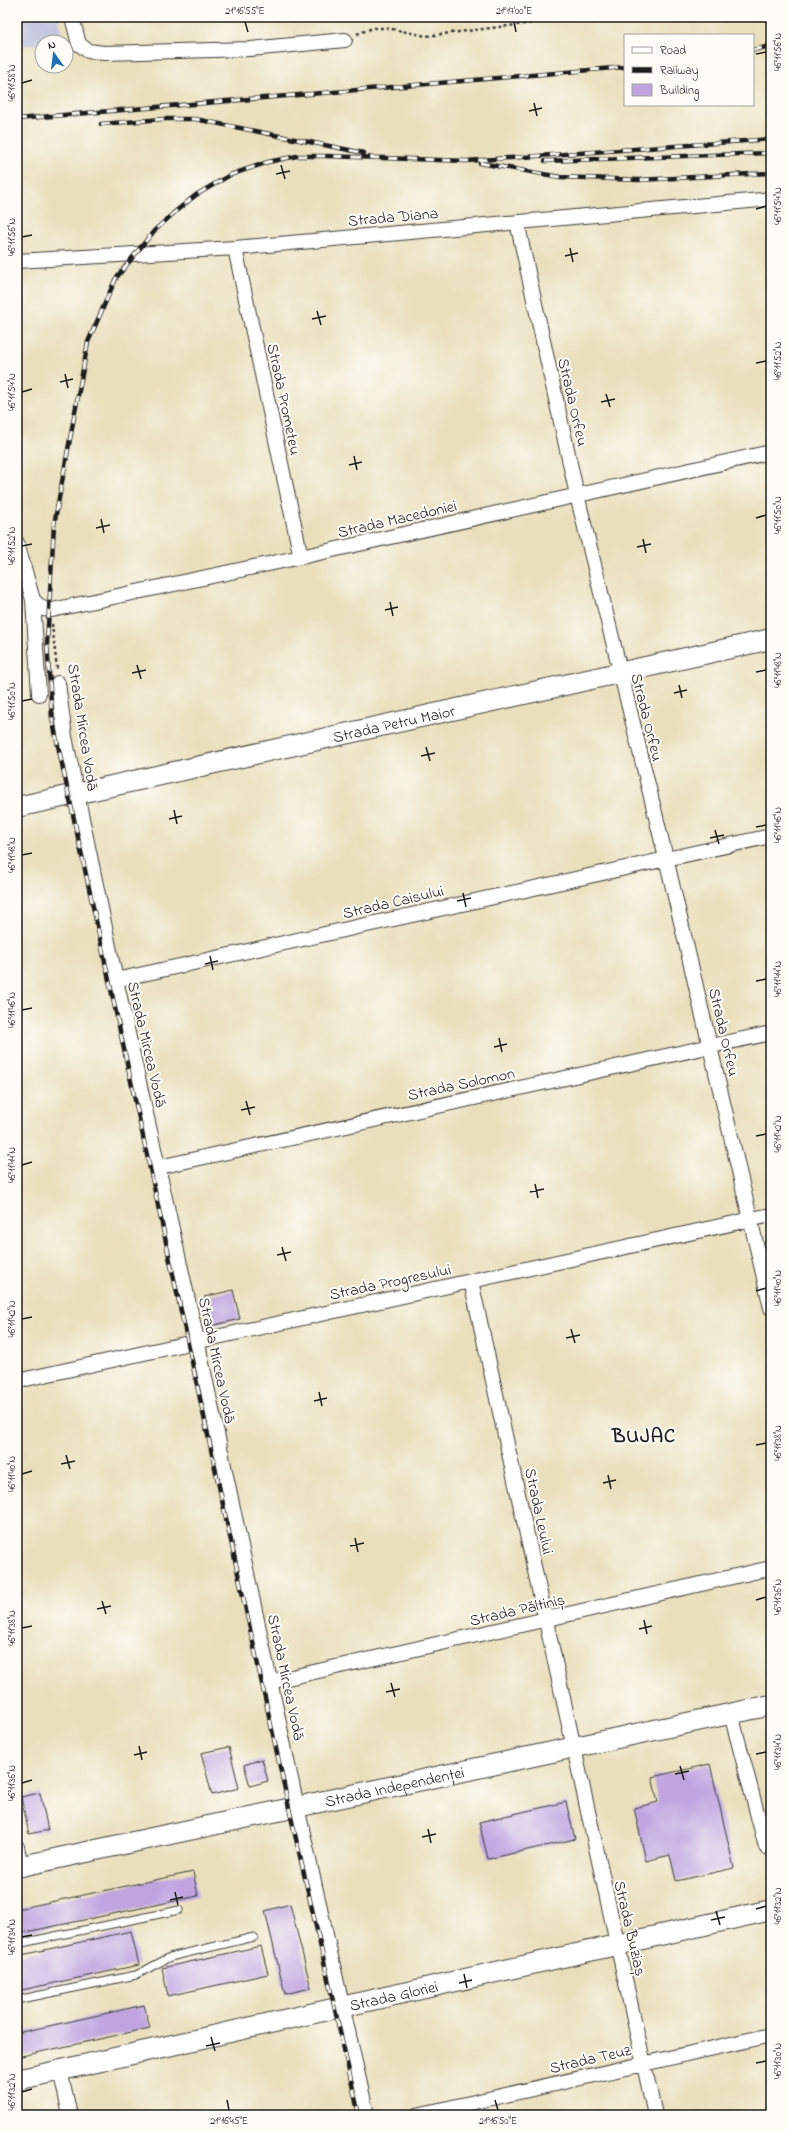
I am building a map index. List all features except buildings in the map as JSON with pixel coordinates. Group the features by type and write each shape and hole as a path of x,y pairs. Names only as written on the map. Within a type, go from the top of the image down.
{"street":[{"path":"72,17 79,44 88,52 104,53 272,47 345,40"},
{"name":"Strada Diana","path":"17,261 235,248 771,199"},
{"name":"Strada Orfeu","path":"517,222 577,495 666,858 771,1308"},
{"name":"Strada Prometeu","path":"235,248 302,557"},
{"name":"Strada Macedoniei","path":"52,610 302,557 771,452"},
{"path":"17,543 33,600 39,694"},
{"path":"33,600 43,609 52,610"},
{"name":"Strada Petru Maior","path":"17,807 771,639"},
{"name":"Strada Mircea Vodă","path":"58,683 60,709 76,794 116,980 197,1340 297,1807 367,2115"},
{"name":"Strada Caisului","path":"116,980 771,836"},
{"name":"Strada Solomon","path":"159,1167 771,1032"},
{"name":"Strada Progresului","path":"17,1381 197,1340 771,1215"},
{"name":"Strada Leului","path":"471,1281 573,1749"},
{"name":"Strada Păltiniș","path":"270,1682 771,1568"},
{"name":"Strada Independenței","path":"18,1860 297,1807 573,1749 771,1705"},
{"path":"731,1714 766,1847"},
{"name":"Strada Buziaș","path":"573,1749 618,1944 655,2115"},
{"name":"Strada Gloriei","path":"17,2080 771,1910"},
{"name":"Strada Teuz","path":"417,2115 771,2035"},
{"path":"60,2070 70,2115"}],"lane":[{"path":"17,1944 179,1910"},
{"path":"17,2000 136,1975 170,1957 254,1937"}],"path":[{"path":"345,40 373,28 387,28 426,36 581,17"},
{"name":"Strada Mircea Vodă","path":"52,610 58,683"}],"shaded area":[{"path":"17,17 59,17 61,34 34,34 34,45 17,46"}],"railway":[{"path":"754,50 771,46"},
{"path":"17,119 624,67"},
{"path":"101,124 163,119 195,119 364,153"},
{"path":"359,2115 289,1808 52,718 47,643 54,525 88,342 116,278 154,231 196,195 230,175 268,162 297,156 467,161 771,139"},
{"path":"545,161 771,153"},
{"path":"480,163 560,177 639,180 771,173"}],"district":[{"name":"BUJAC","path":"644,1435"}]}
